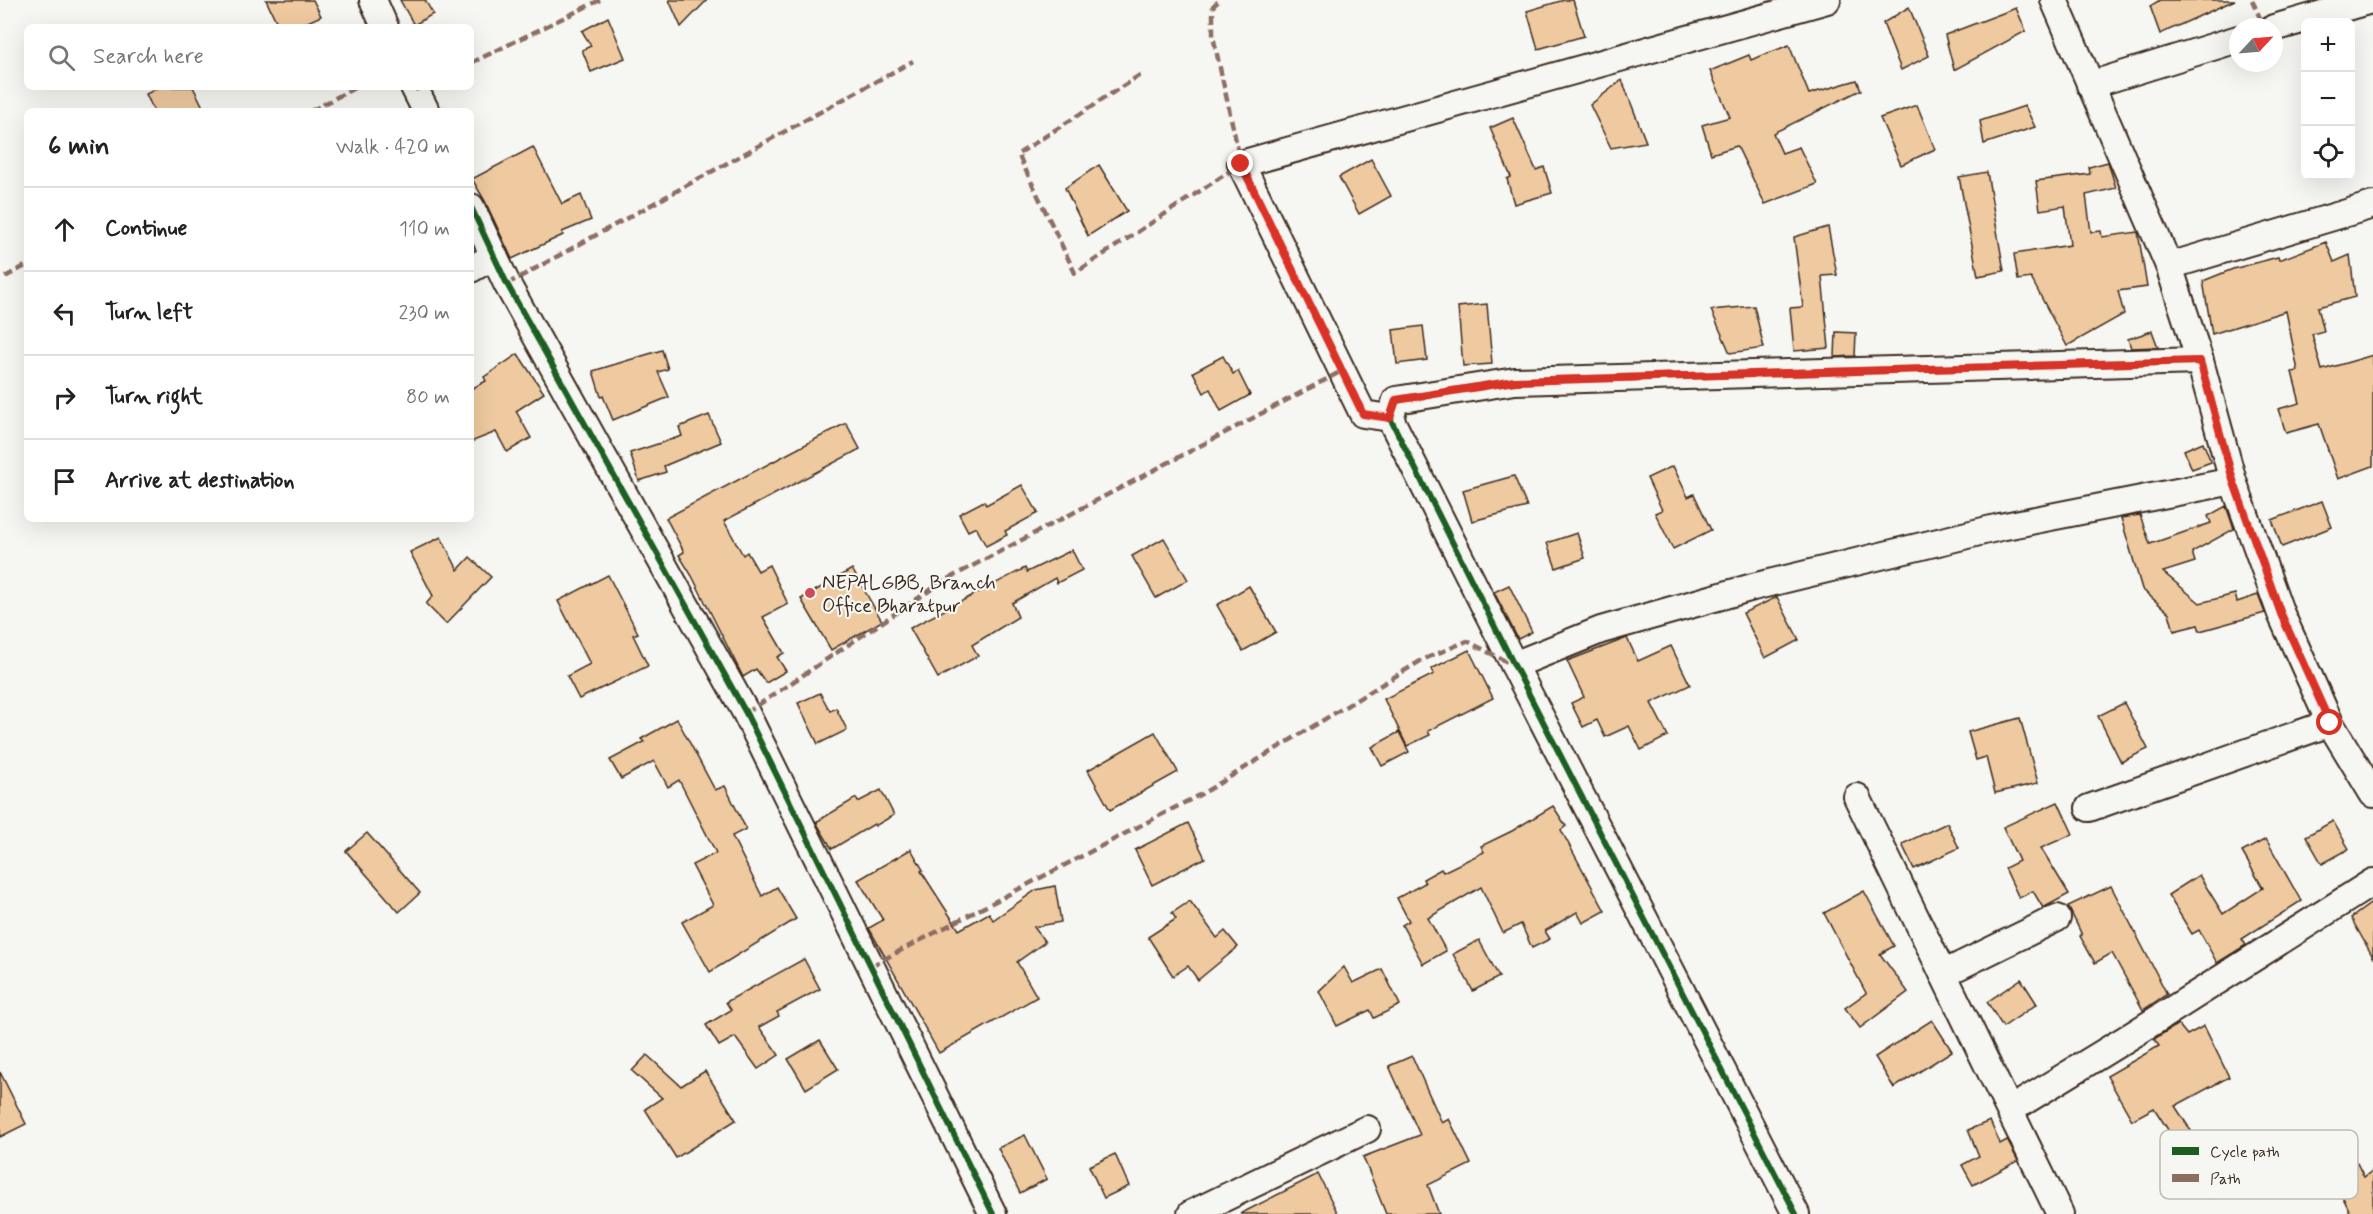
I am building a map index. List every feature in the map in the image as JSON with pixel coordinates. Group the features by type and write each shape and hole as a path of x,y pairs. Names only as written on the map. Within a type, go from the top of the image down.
{"street":[{"path":"373,0 384,24"},
{"path":"1390,418 1363,414 1241,164 1827,0"},
{"path":"2054,0 2169,266 2200,361 2233,480 2281,614 2330,723 2373,794"},
{"path":"2283,25 2371,0"},
{"path":"2091,85 2229,42"},
{"path":"416,90 424,108"},
{"path":"2169,266 2373,205"},
{"path":"474,213 507,284 746,713 993,1214"},
{"path":"474,267 494,256"},
{"path":"1796,1214 1390,418 1396,400 1515,381 2200,361"},
{"path":"1514,665 1601,630 1753,587 2000,527 2233,480"},
{"path":"2089,808 2330,723"},
{"path":"1857,797 2060,1214"},
{"path":"2010,1110 2373,882"},
{"path":"1943,974 2058,918"},
{"path":"1191,1214 1367,1129"}],"building":[{"path":"266,0 313,0 321,16 304,24 278,24"},
{"path":"400,0 425,0 433,14 413,24"},
{"path":"669,0 707,0 681,27"},
{"path":"1564,0 1573,0 1584,36 1538,49 1527,11"},
{"path":"2160,0 2235,0 2160,34 2150,6"},
{"path":"1909,7 1929,56 1901,70 1883,23"},
{"path":"2016,8 2026,31 1954,70 1945,35"},
{"path":"608,17 625,58 591,72 582,50 591,46 582,31"},
{"path":"1789,45 1809,94 1857,80 1861,90 1773,133 1782,153 1799,147 1817,184 1765,204 1737,146 1711,154 1702,125 1730,117 1710,71 1749,55 1751,60"},
{"path":"1622,80 1646,142 1611,148 1590,105"},
{"path":"154,90 194,90 204,108 153,108 146,94"},
{"path":"1917,105 1935,149 1901,165 1880,118"},
{"path":"2025,106 2035,127 1984,144 1980,121"},
{"path":"1513,118 1536,170 1544,167 1552,193 1514,204 1507,179 1511,177 1490,128"},
{"path":"533,147 562,204 581,195 591,220 562,232 563,235 512,259 474,182 474,178"},
{"path":"1371,159 1391,196 1359,214 1339,177"},
{"path":"2108,162 2116,188 2086,195 2091,232 2101,231 2102,237 2138,232 2147,287 2118,291 2124,314 2067,346 2031,278 2018,280 2014,254 2070,245 2065,206 2040,210 2036,181 2090,174 2089,167"},
{"path":"1099,165 1127,211 1088,236 1065,188"},
{"path":"1987,172 2004,271 1978,276 1959,177"},
{"path":"1828,227 1837,275 1822,276 1829,348 1794,351 1790,308 1803,307 1794,237"},
{"path":"2326,242 2334,262 2350,255 2355,297 2318,307 2324,331 2312,334 2322,370 2373,355 2373,466 2338,479 2319,424 2286,433 2278,409 2300,403 2292,372 2298,371 2286,311 2212,334 2203,281 2233,269 2278,257 2279,260"},
{"path":"1487,304 1492,364 1463,366 1458,307"},
{"path":"1754,306 1764,348 1730,353 1711,310"},
{"path":"1423,326 1427,360 1397,364 1393,330"},
{"path":"2152,331 2158,347 2131,348 2128,339"},
{"path":"1836,332 1856,333 1855,356 1835,357"},
{"path":"662,350 668,369 658,372 669,397 613,420 603,396 601,397 593,371"},
{"path":"518,354 544,393 516,411 531,438 507,452 496,432 474,441 474,387 486,381 484,377"},
{"path":"1223,356 1233,374 1238,371 1250,395 1221,411 1210,389 1204,393 1193,372"},
{"path":"709,415 721,442 664,466 666,472 639,481 630,453 682,436 679,427"},
{"path":"846,423 860,449 724,521 743,555 747,552 758,571 769,565 788,604 763,617 784,653 777,657 786,671 766,683 756,669 743,677 679,555 684,552 666,518"},
{"path":"2203,442 2211,462 2192,469 2184,450"},
{"path":"1673,466 1688,497 1694,494 1711,530 1673,549 1655,513 1662,510 1647,478"},
{"path":"1514,476 1527,507 1472,521 1463,490"},
{"path":"1022,485 1038,513 1005,531 1007,535 986,546 976,527 968,531 959,514 984,501 986,505"},
{"path":"2322,501 2332,527 2282,547 2272,520"},
{"path":"2226,506 2234,529 2192,552 2195,562 2163,572 2200,603 2235,594 2237,602 2258,595 2265,613 2200,631 2198,625 2174,631 2169,613 2142,589 2121,518 2140,515 2150,544 2211,523 2208,516"},
{"path":"1577,533 1585,558 1556,568 1547,543"},
{"path":"441,537 458,570 470,557 491,577 446,624 426,604 433,596 410,552"},
{"path":"1164,538 1188,580 1156,598 1132,556"},
{"path":"1072,550 1082,570 1057,583 1055,578 1012,603 1018,617 972,645 978,656 938,678 910,628 1025,568 1027,572"},
{"path":"852,569 882,621 831,650 801,599"},
{"path":"608,575 638,633 633,635 648,666 579,699 567,676 590,664 558,601"},
{"path":"1509,585 1532,632 1518,639 1494,592"},
{"path":"1249,586 1276,632 1243,651 1217,605"},
{"path":"1777,597 1799,640 1765,658 1743,613"},
{"path":"1627,638 1638,661 1671,646 1690,685 1651,703 1668,736 1641,750 1629,726 1605,737 1597,720 1583,727 1571,703 1584,697 1567,661"},
{"path":"1469,650 1493,698 1428,731 1430,735 1407,746 1384,699 1434,674 1431,669"},
{"path":"820,693 830,711 836,708 847,730 818,744 798,703"},
{"path":"2124,703 2148,749 2121,762 2098,716"},
{"path":"2020,718 2038,783 1995,793 1986,757 1976,760 1968,732"},
{"path":"677,719 715,790 725,786 746,829 732,836 762,896 777,887 796,919 710,972 682,922 713,905 692,865 716,853 679,780 668,787 654,761 621,779 610,760 644,742 641,739"},
{"path":"1155,732 1178,772 1110,810 1088,770"},
{"path":"1399,732 1409,752 1382,766 1372,747"},
{"path":"881,790 894,815 832,849 816,822 856,798 858,802"},
{"path":"2058,802 2073,834 2041,848 2069,894 2043,908 2033,891 2019,898 2005,868 2019,861 2003,827"},
{"path":"1553,806 1566,826 1561,830 1605,911 1583,923 1577,912 1545,931 1550,939 1532,948 1521,924 1503,933 1481,887 1428,918 1446,951 1423,964 1402,925 1409,921 1397,898 1425,883 1423,879 1441,869 1443,872 1484,852 1481,846 1512,831"},
{"path":"2333,821 2349,849 2322,864 2306,836"},
{"path":"1188,823 1205,858 1152,885 1135,850"},
{"path":"1947,823 1959,848 1914,869 1902,844"},
{"path":"367,833 420,893 399,912 346,851"},
{"path":"2266,839 2301,901 2242,939 2246,945 2217,963 2199,930 2192,934 2168,895 2199,875 2223,914 2263,888 2242,852"},
{"path":"911,849 923,870 921,871 959,930 989,913 993,920 1036,890 1055,886 1061,922 1034,927 1045,942 1017,962 1037,997 939,1053 869,928 883,920 858,880"},
{"path":"2111,886 2167,994 2143,1010 2112,953 2095,963 2080,936 2082,935 2068,906"},
{"path":"1864,891 1894,946 1880,954 1908,992 1860,1028 1845,1008 1866,993 1824,913"},
{"path":"1190,901 1217,938 1225,931 1238,947 1198,980 1188,966 1173,976 1148,937 1176,919 1172,913"},
{"path":"2373,902 2373,957 2351,918"},
{"path":"1479,940 1499,977 1473,991 1453,954"},
{"path":"804,959 820,989 777,1012 779,1016 759,1027 779,1055 758,1069 735,1037 719,1046 706,1025 731,1010 726,1002"},
{"path":"1344,967 1353,983 1382,969 1400,1005 1374,1018 1370,1010 1337,1026 1319,991"},
{"path":"2021,979 2037,1004 2003,1027 1987,1002"},
{"path":"1932,1020 1952,1051 1894,1088 1875,1057"},
{"path":"2178,1024 2187,1035 2204,1026 2229,1077 2175,1106 2191,1130 2168,1130 2154,1108 2132,1120 2107,1076 2159,1046 2154,1039"},
{"path":"820,1040 838,1069 806,1089 788,1059"},
{"path":"647,1055 681,1086 705,1071 736,1120 676,1158 645,1109 662,1098 632,1071"},
{"path":"1412,1056 1442,1123 1449,1119 1471,1164 1428,1185 1439,1214 1386,1214 1363,1157 1420,1135 1389,1066"},
{"path":"0,1072 26,1124 0,1137"},
{"path":"1990,1121 2000,1144 2007,1140 2018,1161 1973,1185 1962,1165 1979,1156 1968,1130"},
{"path":"1025,1135 1047,1179 1020,1193 998,1148"},
{"path":"1115,1154 1129,1186 1104,1198 1089,1166"},
{"path":"2358,1165 2364,1177 2373,1170 2373,1214 2351,1214 2344,1199 2358,1199"},
{"path":"1318,1174 1338,1214 1240,1214"}],"marked path":[{"path":"474,62 600,0"},
{"path":"1140,75 1018,154 1075,273 1241,164 1213,36 1213,6 1220,0"},
{"path":"2252,0 2260,18"},
{"path":"507,284 913,61"},
{"path":"317,108 350,90"},
{"path":"5,277 24,267"},
{"path":"746,713 944,581 1342,371"},
{"path":"871,966 1205,792 1422,660 1467,641 1513,665"}],"cycle path":[{"path":"474,213 507,284 746,713 993,1214"},
{"path":"1796,1214 1390,418 1396,400 1515,381 2200,361"}],"place":[{"name":"NEPALGBB, Branch Office Bharatpur","path":"810,593"}],"route":[{"path":"1241,164 1363,414 1390,418 1396,400 1515,381 2200,361 2233,480 2281,614 2330,723"}]}
